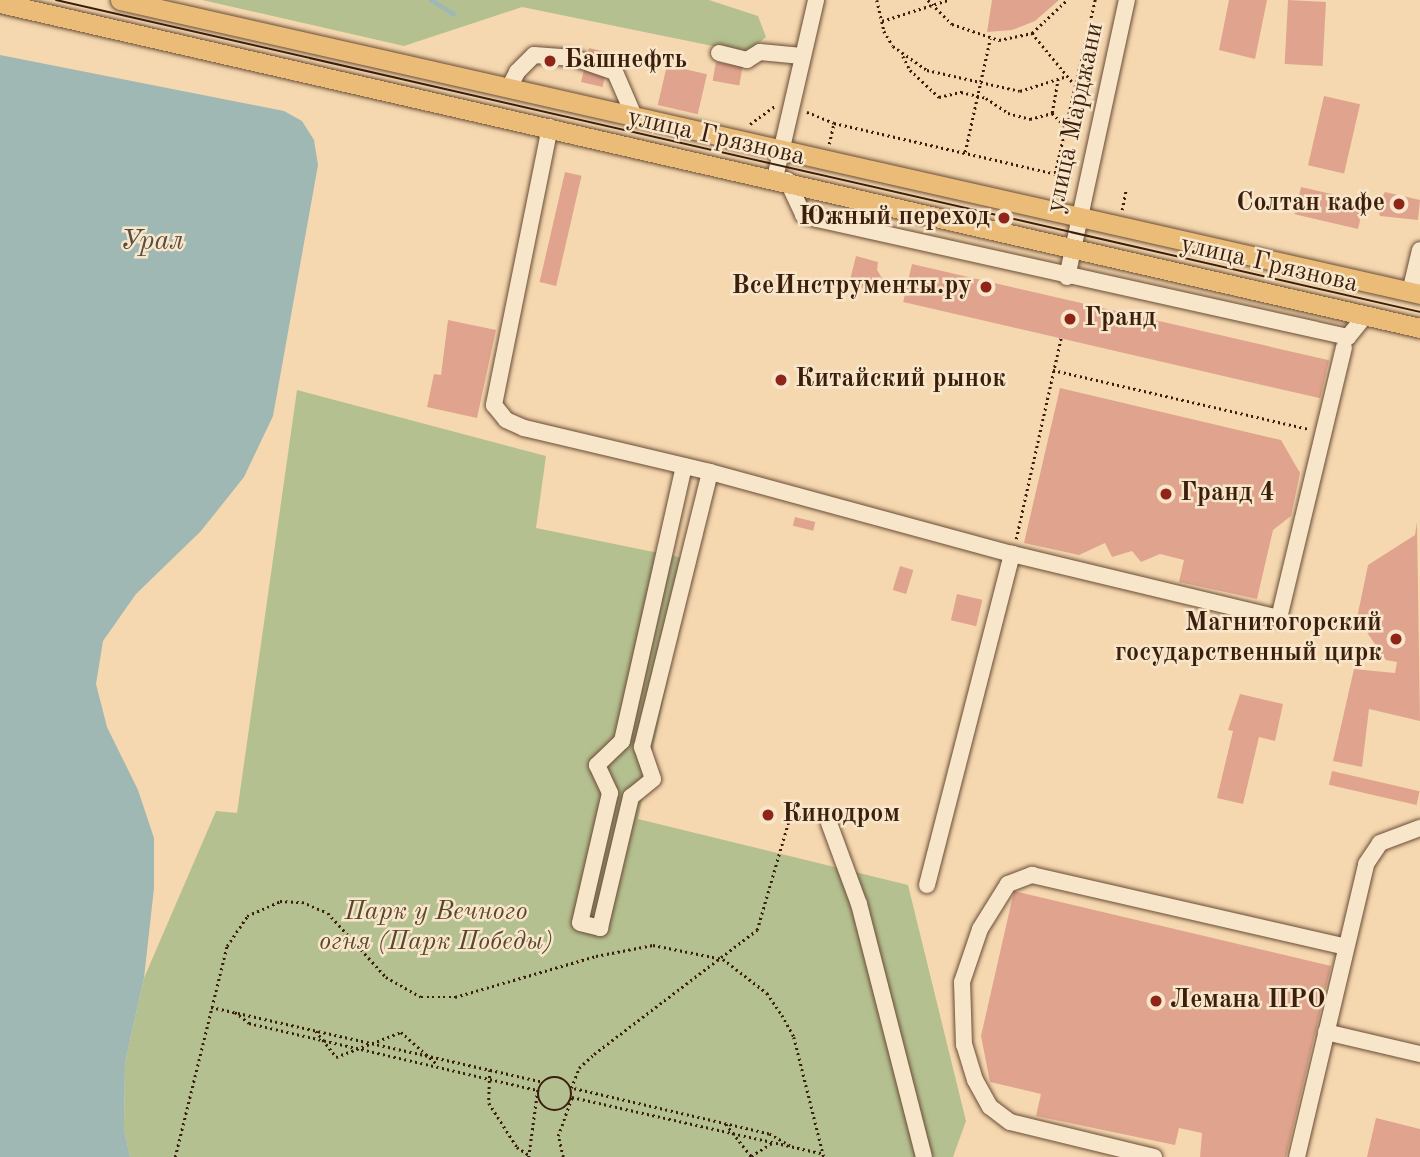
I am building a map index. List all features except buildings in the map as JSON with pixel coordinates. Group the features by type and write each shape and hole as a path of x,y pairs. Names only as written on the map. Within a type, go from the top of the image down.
{"main road":[{"name":"улица Грязнова","path":"120,0 634,116 781,146 1415,293"},
{"name":"улица Грязнова","path":"0,3 781,179 1420,328"}],"street":[{"path":"816,0 781,146 781,179 803,215 1067,277 1348,337 1366,315"},
{"name":"улица Марджани","path":"1067,277 1128,0"},
{"path":"719,53 747,60 760,52 802,56"},
{"path":"509,88 517,72 534,55 574,58 615,72 634,116"},
{"path":"550,127 494,405 506,420 524,428 710,472 1012,554 1279,618 1343,348"},
{"path":"1415,293 1420,250"},
{"path":"684,466 622,741 597,765 610,793 580,923 600,928 631,797 653,779 642,747 690,563 710,472"},
{"path":"927,885 1012,554"},
{"path":"665,558 690,563"},
{"path":"622,741 642,747"},
{"path":"610,793 631,797"},
{"path":"829,823 859,904 924,1157"},
{"path":"1297,1157 1366,864 1380,843 1420,828"},
{"path":"1154,1157 1010,1122 990,1107 975,1080 964,1045 962,982 980,929 1008,884 1032,876 1346,947"},
{"path":"1326,1032 1420,1054"}],"path":[{"path":"877,0 881,22 905,65 939,97 961,93 977,96 1020,116 1043,118 1052,113"},
{"path":"928,0 952,24 990,39 1032,33 1067,0"},
{"path":"881,22 948,0"},
{"path":"1055,173 1095,0"},
{"path":"1032,33 1075,86"},
{"path":"965,153 990,39"},
{"path":"902,56 927,70 1020,91 1067,76"},
{"path":"1052,113 1058,80"},
{"path":"800,110 834,123 1078,178"},
{"path":"1052,113 1066,127"},
{"path":"829,146 834,123"},
{"path":"1120,216 1126,189"},
{"path":"1012,554 1061,337"},
{"path":"1054,370 1323,432"},
{"path":"563,1157 558,1136 579,1068 757,930 791,813"},
{"path":"175,1157 218,969 235,930 258,908 280,901 302,902 328,913 386,977 421,997 455,997 596,956 653,945 723,959 767,993 788,1026 824,1156"},
{"path":"210,1007 543,1082 556,1077 571,1088 769,1134 790,1146"},
{"path":"235,1012 248,1023 538,1090"},
{"path":"316,1031 337,1057 401,1032 439,1067"},
{"path":"490,1070 489,1103 517,1147 529,1156 538,1090 543,1082"},
{"path":"538,1090 542,1106 552,1111 567,1107 572,1097"},
{"path":"572,1097 824,1156"},
{"path":"726,1124 751,1156 772,1143"}],"green space":[{"path":"202,0 709,0 758,16 766,37 747,53 522,7 404,46"},
{"name":"Парк у Вечного огня (Парк Победы)","path":"297,390 546,456 536,528 693,560 638,819 908,885 966,1121 953,1157 130,1157 124,1129 125,1063 144,978 216,811 237,813"}],"water":[{"name":"Урал","path":"0,55 284,111 302,121 314,140 318,165 273,416 244,477 201,531 136,594 103,641 96,684 107,727 138,790 154,838 154,888 144,978 125,1063 124,1129 130,1157 0,1157"}],"waterway":[{"path":"431,0 453,13"}],"tram line":[{"path":"56,0 1420,312"}],"place":[{"name":"Башнефть","path":"550,61"},
{"name":"Солтан кафе","path":"1399,204"},
{"name":"Южный переход","path":"1004,218"},
{"name":"ВсеИнструменты.ру","path":"986,287"},
{"name":"Гранд","path":"1070,319"},
{"name":"Китайский рынок","path":"781,380"},
{"name":"Гранд 4","path":"1166,494"},
{"name":"Магнитогорский государственный цирк","path":"1396,639"},
{"name":"Кинодром","path":"768,815"},
{"name":"Лемана ПРО","path":"1156,1001"}]}
